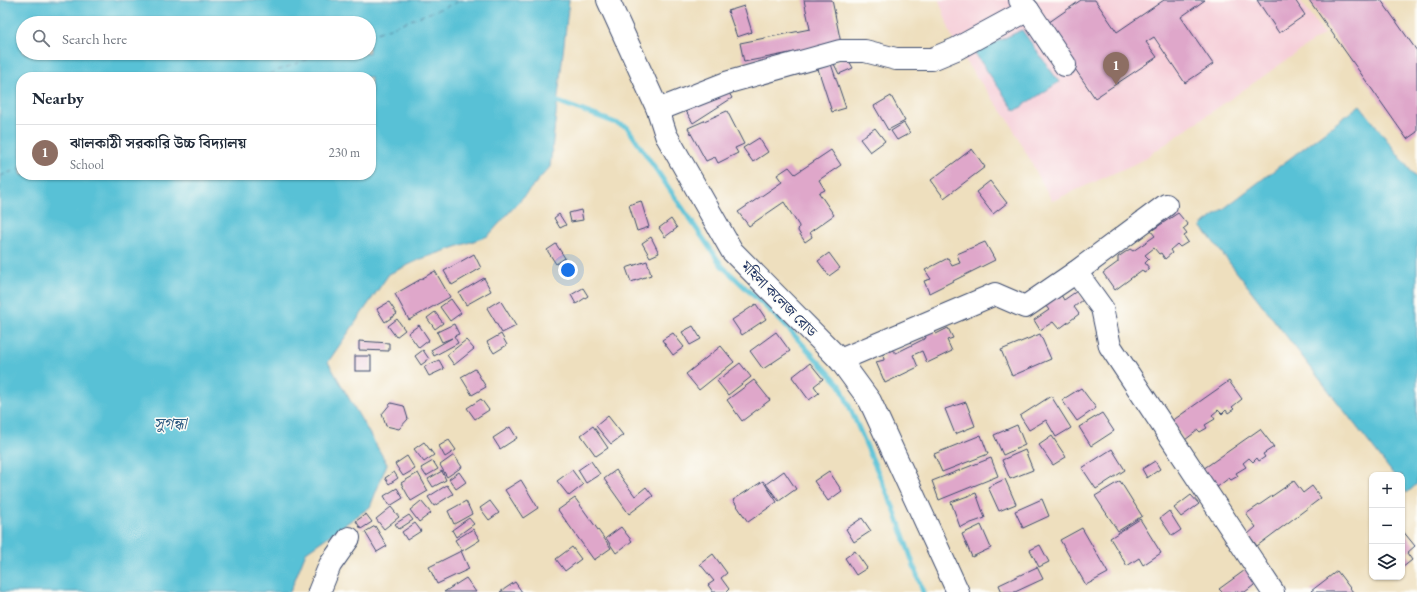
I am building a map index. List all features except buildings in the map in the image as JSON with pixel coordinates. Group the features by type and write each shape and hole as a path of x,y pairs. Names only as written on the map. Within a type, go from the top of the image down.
{"street":[{"name":"মহিলা কলেজ রোড","path":"608,0 658,110 666,134 732,251 840,360 870,401 958,592"},
{"path":"658,110 729,82 840,51 865,51 896,59 932,60 956,49 1024,5 1065,65"},
{"path":"840,360 995,294 1025,307 1076,272 1166,205"},
{"path":"1076,272 1102,308 1110,346 1273,592"},
{"path":"319,592 330,565 349,538"}],"shaded area":[{"path":"939,0 1300,0 1324,34 1141,161 1052,201 1009,121 956,49"}],"water":[{"name":"সুগন্ধা","path":"0,0 569,0 550,167 488,236 421,259 389,274 328,362 387,464 370,507 306,552 290,592 0,592"},
{"path":"1022,30 1059,82 1015,111 974,52"},
{"path":"1360,105 1417,179 1417,484 1407,493 1405,490 1405,472 1392,472 1201,226"}],"waterway":[{"path":"556,101 627,127 722,266 782,322 840,385 894,509 923,592"}],"ferry route":[{"path":"376,33 463,0"},
{"path":"274,72 306,60"},
{"path":"0,176 16,170"}],"place":[{"name":"ঝালকাঠী সরকারি উচ্চ বিদ্যালয়","path":"1116,85"}]}
